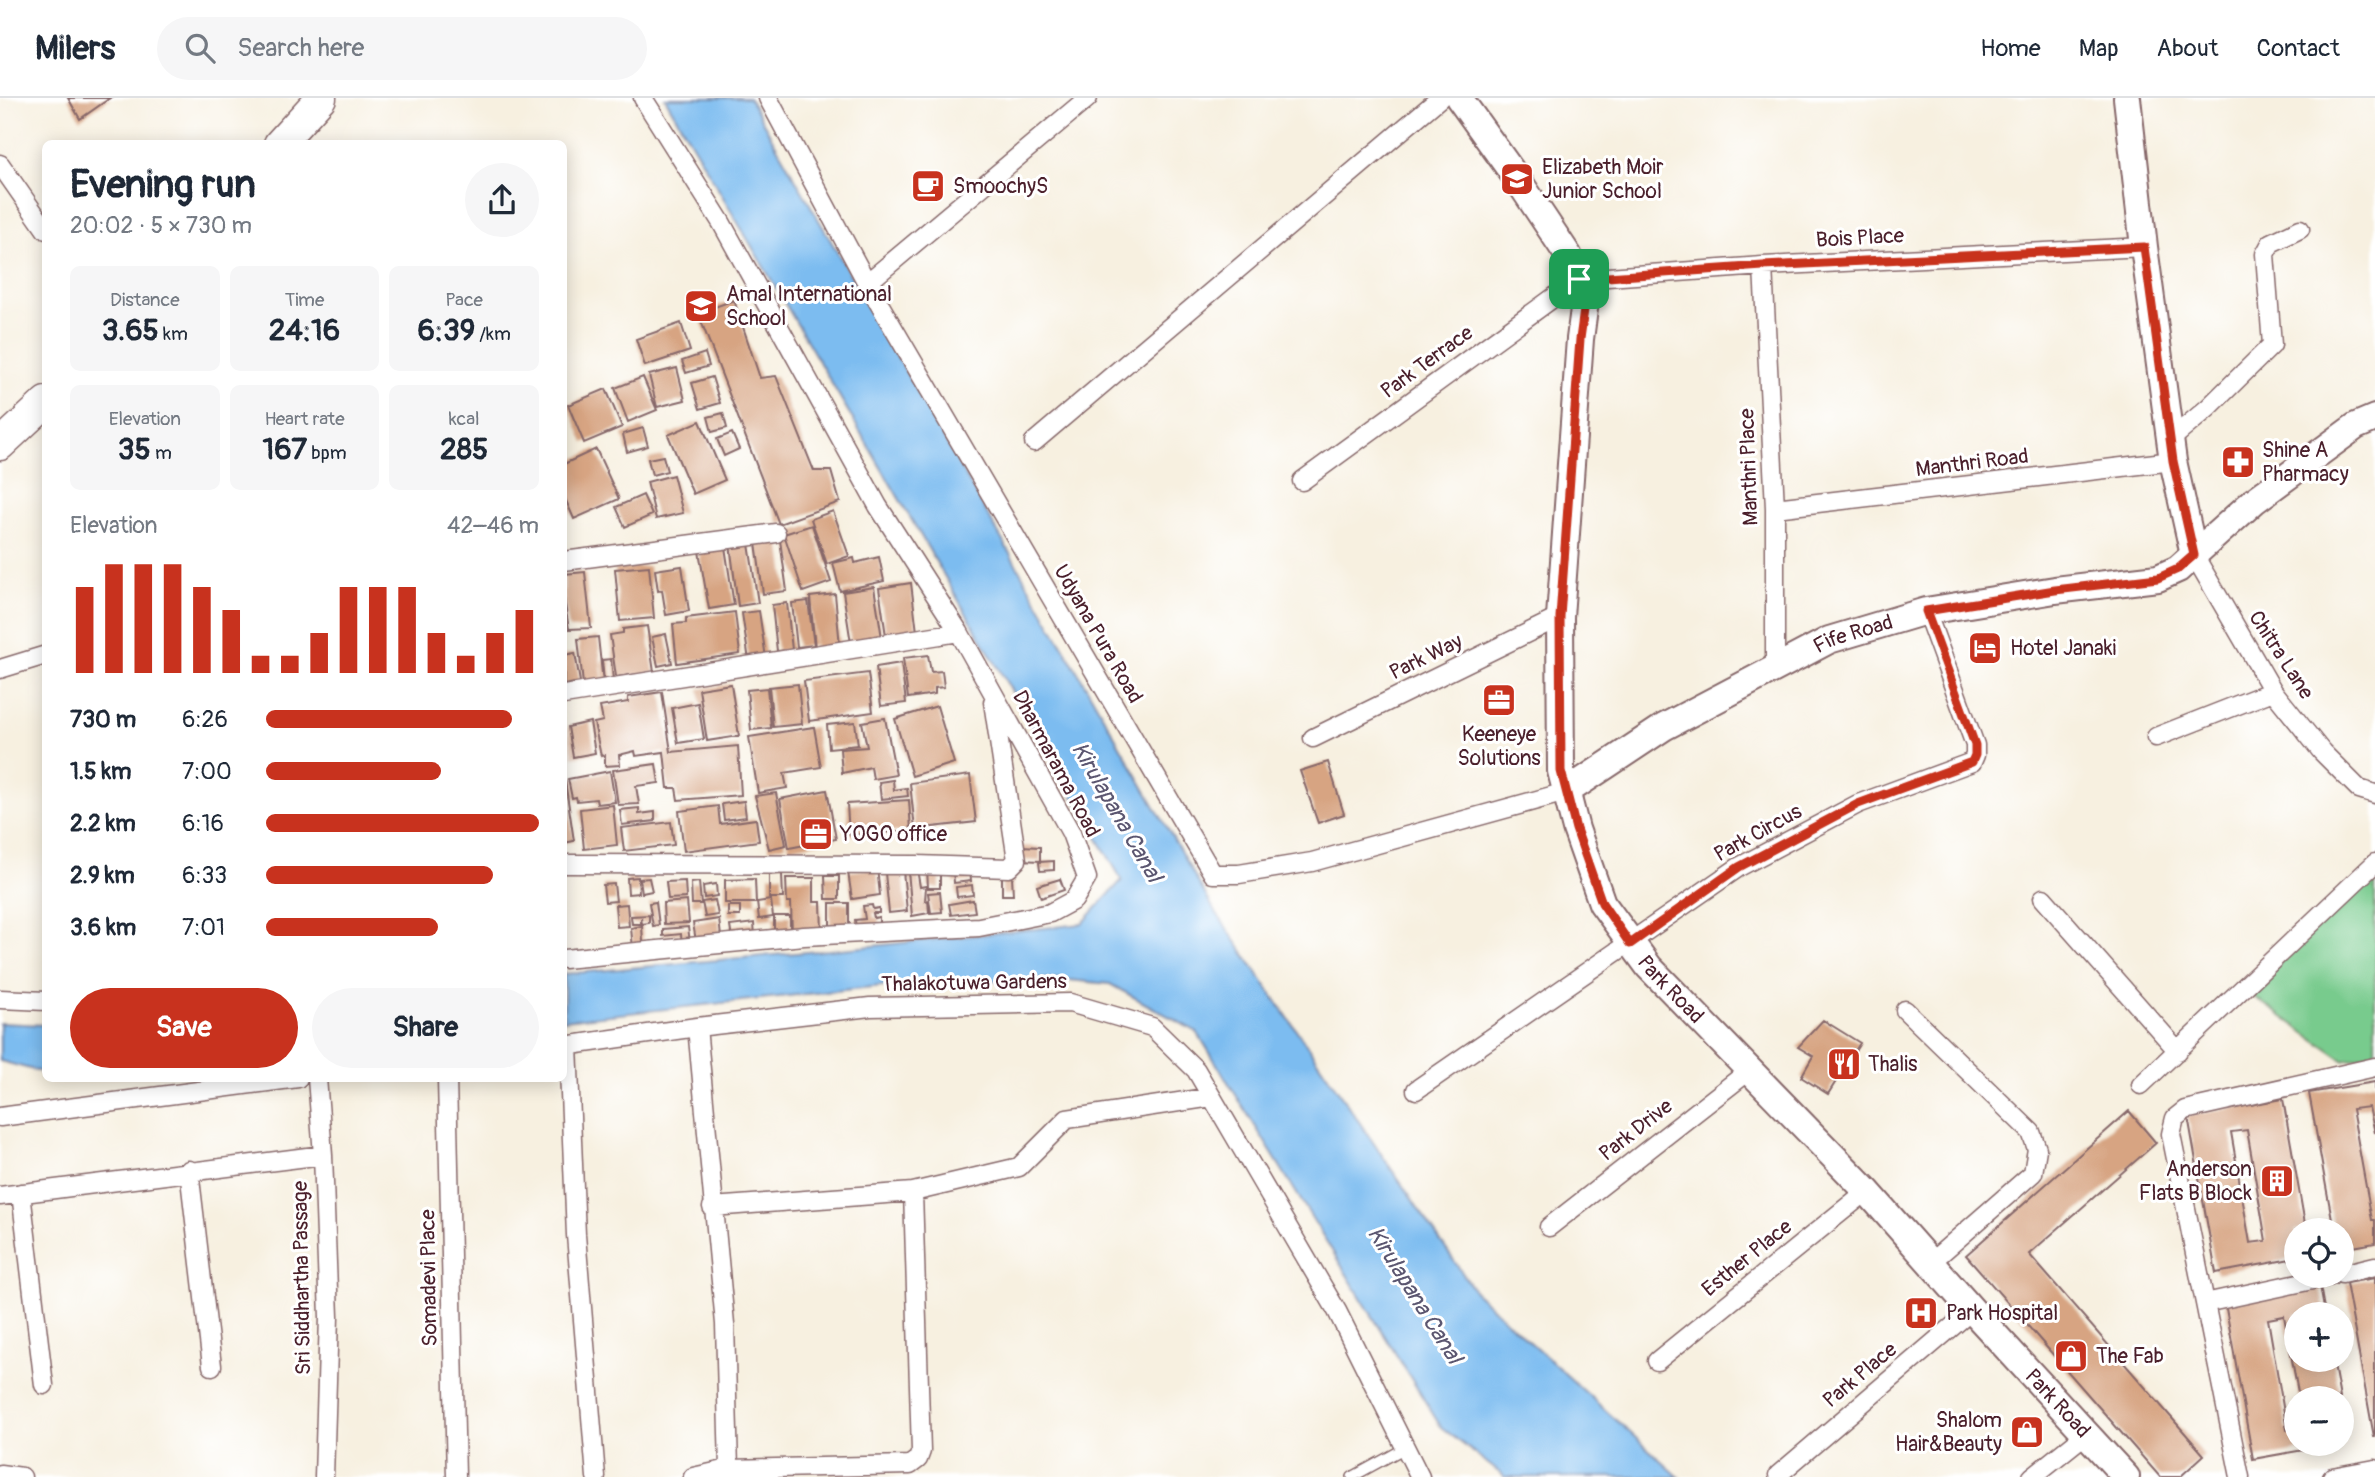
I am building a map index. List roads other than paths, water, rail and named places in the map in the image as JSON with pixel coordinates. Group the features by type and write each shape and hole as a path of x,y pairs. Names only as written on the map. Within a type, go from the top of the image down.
{"highway":[{"path":"283,140 321,98"},
{"path":"0,444 42,406"}],"main road":[{"name":"Park Road","path":"1458,98 1520,183 1568,256 1586,295 1580,339 1560,617 1560,742 1561,771 1566,792 1602,903 1649,967 1867,1191 2126,1477"},
{"path":"2127,98 2172,450 2194,555"},
{"name":"Fife Road","path":"1566,792 1664,727 1775,666 1829,640 1926,611 2055,590 2158,578 2178,569 2254,500 2356,426 2375,418"}],"street":[{"name":"Dharmarama Road","path":"567,959 804,936 978,927 1050,913 1074,900 1087,878 1071,833 959,632 878,506 721,222 643,98"},
{"name":"Udyana Pura Road","path":"768,98 867,283 1213,874 1238,874 1312,863 1566,792"},
{"path":"867,283 1088,98"},
{"path":"1034,442 1440,98"},
{"path":"0,164 42,224"},
{"path":"2172,450 2208,408 2272,345 2265,254 2271,243 2300,229"},
{"name":"Bois Place","path":"1579,279 1763,266 2144,247"},
{"name":"Manthri Place","path":"1763,266 1775,508 1775,666"},
{"name":"Park Terrace","path":"1302,481 1579,279"},
{"name":"Manthri Road","path":"1775,508 2172,450"},
{"path":"567,561 776,533"},
{"name":"Chitra Lane","path":"2194,555 2273,691 2322,752 2359,789 2375,794"},
{"name":"Park Circus","path":"1416,1090 1739,867 1858,804 1972,762 1975,745 1926,611"},
{"name":"Park Way","path":"1313,738 1560,617"},
{"path":"567,695 959,632"},
{"path":"0,669 42,656"},
{"path":"567,864 1009,867 1017,860 991,690"},
{"path":"2156,737 2273,691"},
{"path":"2141,1085 2375,863"},
{"path":"2043,898 2178,1051"},
{"path":"0,999 42,1001"},
{"name":"Thalakotuwa Gardens","path":"567,1046 697,1027 870,1007 1070,1003 1152,1027 1196,1070 1337,1311 1420,1477"},
{"path":"1905,1010 2031,1132 2037,1149 2032,1173 1931,1262"},
{"path":"697,1027 725,1324 729,1469"},
{"path":"567,1065 576,1235 596,1477"},
{"path":"2240,1477 2171,1134 2175,1118 2185,1110 2375,1068"},
{"name":"Park Drive","path":"1549,1227 1750,1070"},
{"path":"0,1117 267,1082"},
{"name":"Sri Siddhartha Passage","path":"317,1082 329,1317 324,1477"},
{"name":"Somadevi Place","path":"447,1082 456,1477"},
{"path":"712,1207 913,1192 1019,1167 1067,1119 1212,1097"},
{"path":"0,1196 323,1155"},
{"path":"189,1170 212,1366"},
{"name":"Esther Place","path":"1657,1361 1867,1191"},
{"path":"693,1477 729,1469 910,1465 918,1459 921,1451 913,1192"},
{"path":"21,1193 44,1385"},
{"path":"2354,1270 2375,1266"},
{"path":"2205,1303 2284,1286"},
{"name":"Park Place","path":"1778,1475 1972,1310"},
{"path":"2032,1477 2087,1433"},
{"path":"2332,1477 2375,1469"},
{"path":"0,1474 22,1477"}],"lane":[{"path":"1352,1477 1405,1448"}],"water":[{"name":"Kirulapana Canal","path":"665,98 749,98 1213,908 1476,1293 1679,1477 1505,1477 1441,1427 1197,1032 1110,984 1058,979 910,983 567,1020 567,974 1082,924 1122,880"},
{"path":"0,1023 42,1025 42,1072 0,1061"}],"place":[{"name":"Elizabeth Moir Junior School","path":"1517,179"},
{"name":"SmoochyS","path":"928,186"},
{"name":"Amal International School","path":"701,306"},
{"name":"Shine A Pharmacy","path":"2238,462"},
{"name":"Hotel Janaki","path":"1985,648"},
{"name":"Keeneye Solutions","path":"1499,700"},
{"name":"YOGO office","path":"816,834"},
{"name":"Thalis","path":"1844,1064"},
{"name":"Anderson Flats B Block","path":"2277,1181"},
{"name":"Park Hospital","path":"1921,1313"},
{"name":"The Fab","path":"2071,1356"},
{"name":"Shalom Hair&Beauty","path":"2027,1432"}]}
